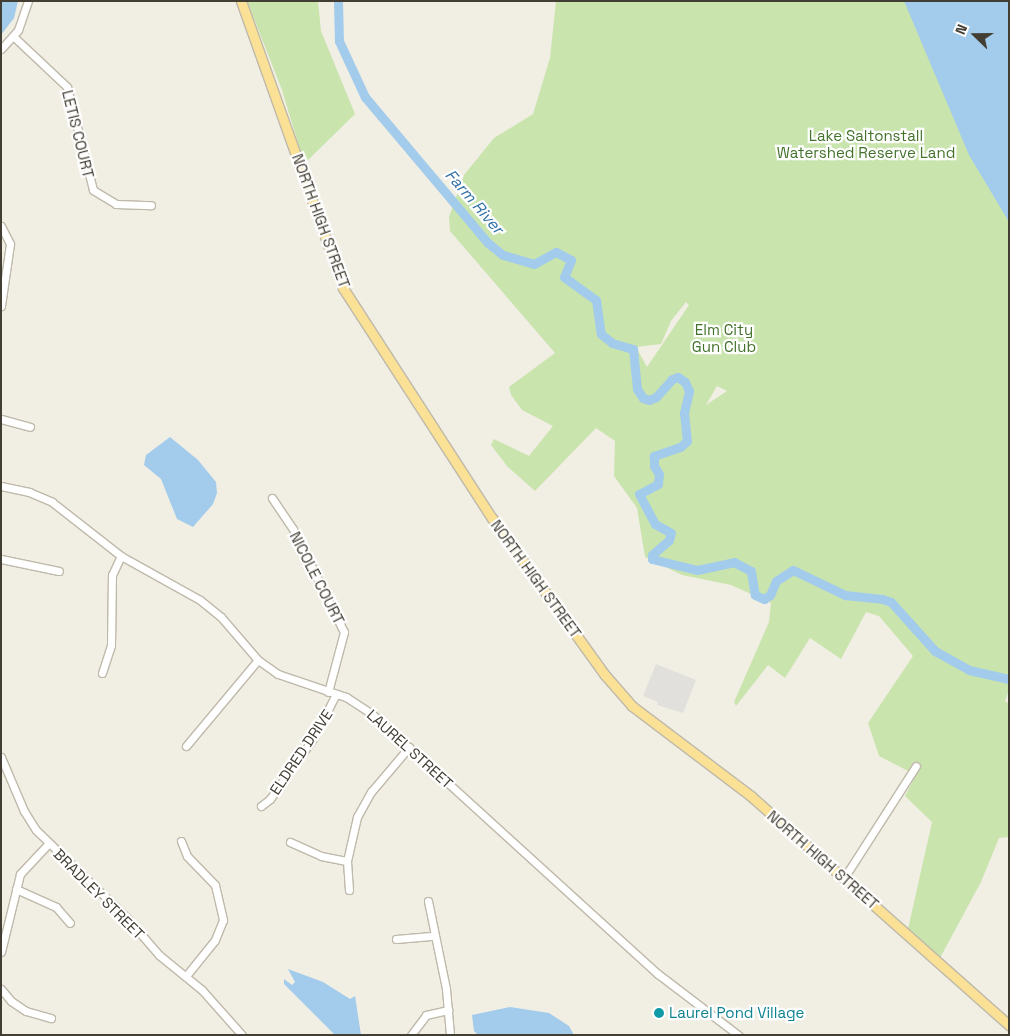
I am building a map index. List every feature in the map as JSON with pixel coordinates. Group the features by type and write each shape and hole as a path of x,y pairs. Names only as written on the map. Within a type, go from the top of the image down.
{"main road":[{"name":"NORTH HIGH STREET","path":"241,1 343,288 492,518 625,699 727,776 1009,1025"}],"street":[{"path":"1,49 14,37 28,1"},
{"name":"LETIS COURT","path":"14,37 67,87 93,190 116,204 151,205"},
{"path":"1,226 10,244 1,306"},
{"path":"1,419 30,428"},
{"name":"LAUREL STREET","path":"1,486 29,492 52,502 122,556 206,604 258,660 286,678 336,694 371,712 662,978 738,1035"},
{"name":"NICOLE COURT","path":"272,498 293,529 344,632 328,692"},
{"path":"102,673 111,645 112,575 122,556"},
{"path":"1,559 59,571"},
{"path":"186,746 258,660"},
{"name":"ELDRED DRIVE","path":"260,806 274,793 314,737 336,694"},
{"path":"349,890 347,861 351,838 365,801 409,747"},
{"name":"BRADLEY STREET","path":"1,757 26,817 49,843 131,921 159,955 186,976 242,1035"},
{"path":"844,878 916,766"},
{"path":"181,841 187,856 215,885 223,920 215,940 186,976"},
{"path":"290,842 321,856 347,861"},
{"path":"1,952 20,874 49,843"},
{"path":"16,889 56,907 70,923"},
{"path":"428,901 448,1010 450,1035"},
{"path":"396,939 434,936"},
{"path":"1,989 11,1001 26,1011 51,1018"},
{"path":"411,1035 426,1016 448,1010"}],"green space":[{"path":"247,1 318,1 321,31 355,114 308,160 303,160 282,90"},
{"path":"556,1 1009,1 1009,690 1005,701 1009,704 1009,837 999,838 981,882 940,958 908,929 932,822 905,796 916,775 879,756 868,723 913,656 879,616 866,612 841,659 810,638 785,678 768,665 736,706 734,702 769,622 771,603 731,585 682,575 645,557 637,508 614,476 615,441 596,428 535,491 507,466 491,445 494,439 529,456 553,426 522,410 511,395 509,387 555,353 450,231 449,217 464,175 494,138 533,114 550,58","holes":["686,302 689,305 647,367 636,347 661,344 671,321","717,386 727,391 706,405"]}],"shaded area":[{"path":"656,664 696,680 683,713 657,705 658,702 643,696"}],"water":[{"path":"1,1 18,1 14,18 1,35"},
{"path":"904,1 1009,1 1009,222 969,155"},
{"path":"170,437 198,460 216,482 217,493 213,504 193,527 177,519 161,479 144,465 146,455"},
{"path":"288,969 323,982 350,999 355,996 361,1035 335,1035 284,984 284,979 292,985 295,982"},
{"path":"510,1007 549,1013 569,1026 574,1035 478,1035 474,1031 472,1015"}],"waterway":[{"name":"Farm River","path":"338,1 339,41 365,97 488,243 503,255 534,264 556,252 571,260 564,277 596,300 601,334 612,343 633,349 637,389 643,398 649,400 656,397 672,379 678,377 685,382 689,391 684,413 687,441 680,447 654,456 654,466 659,474 658,484 639,494 655,524 671,533 669,540 652,555 652,559 697,570 734,562 751,571 755,595 764,599 770,595 776,581 793,570 845,595 882,599 891,602 935,651 969,670 1009,679"}],"place":[{"name":"Laurel Pond Village","path":"659,1013"}],"park label":[{"name":"Lake Saltonstall Watershed Reserve Land","path":"866,144"},
{"name":"Elm City Gun Club","path":"724,338"}]}
